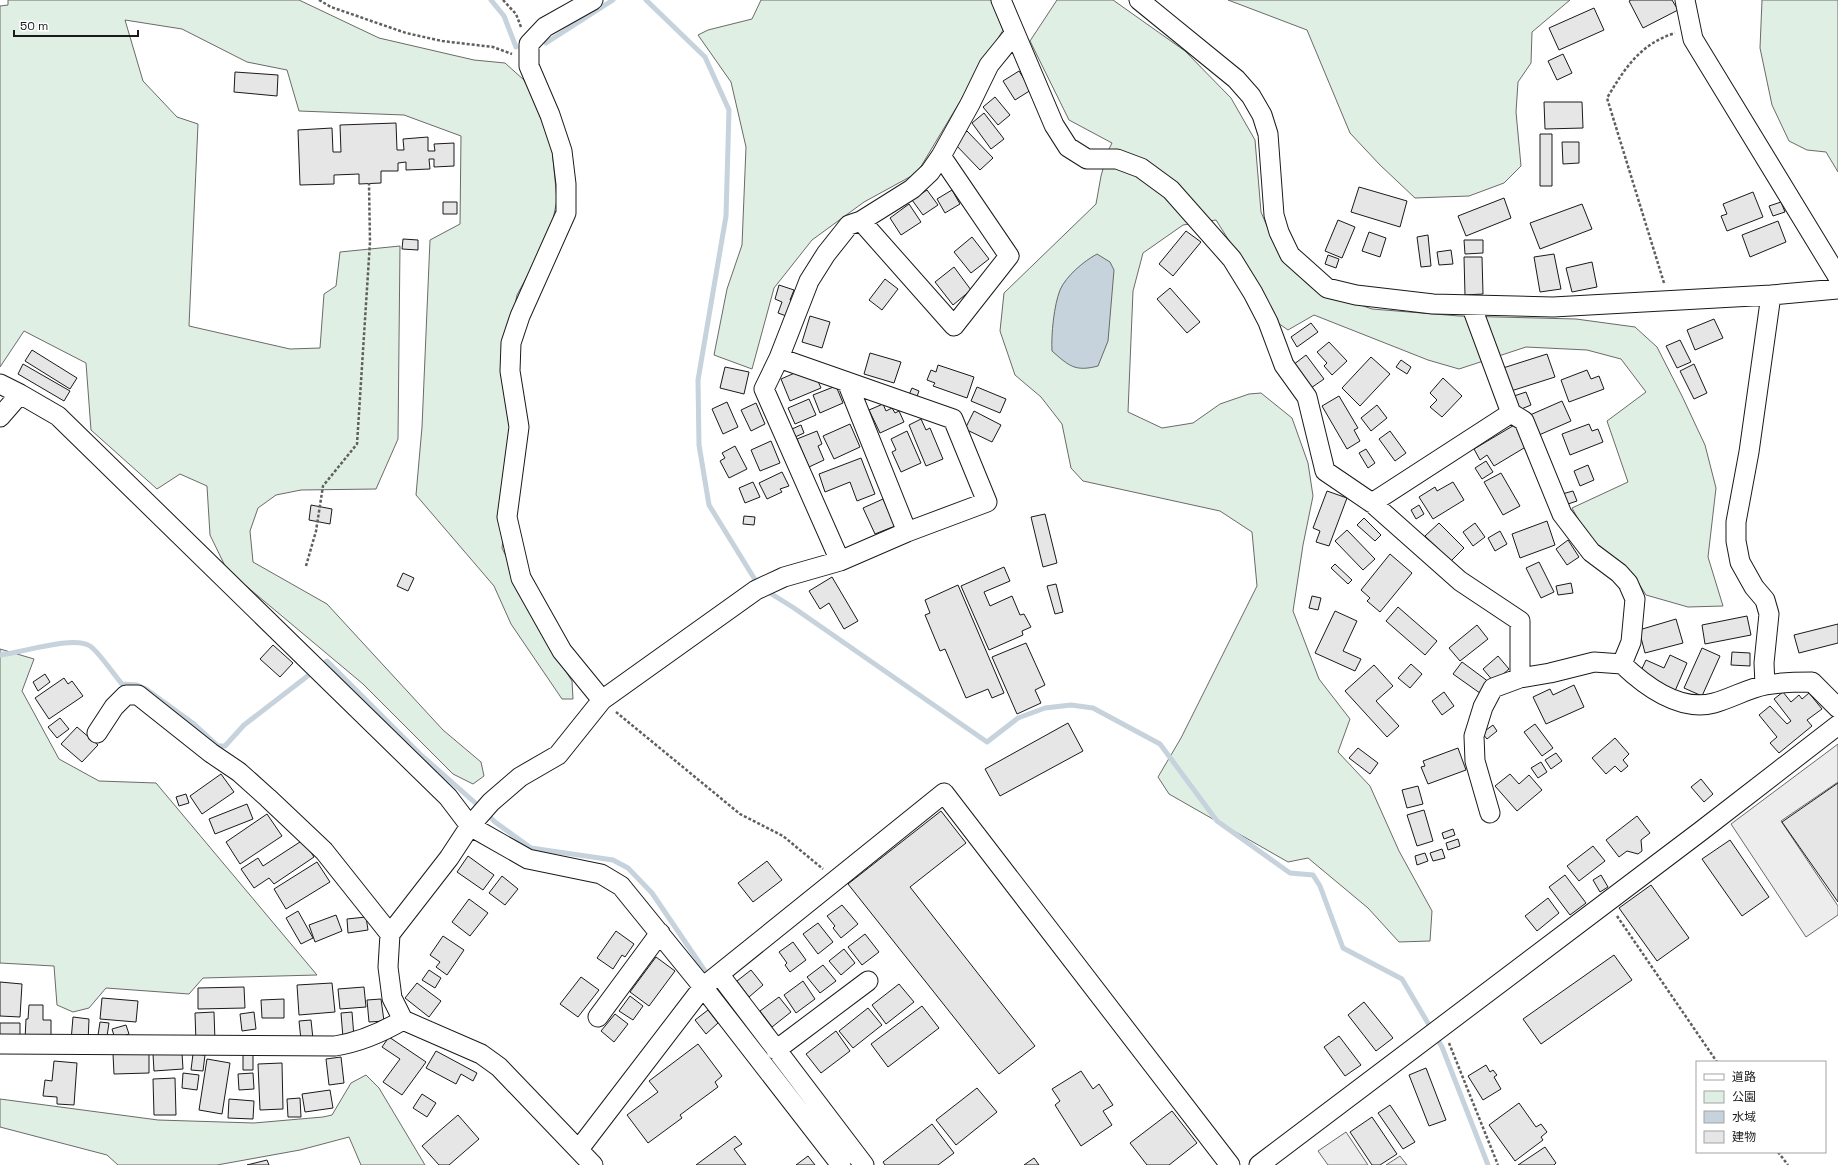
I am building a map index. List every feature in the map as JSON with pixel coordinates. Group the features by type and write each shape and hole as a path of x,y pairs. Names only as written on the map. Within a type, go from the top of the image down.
{"street":[{"path":"593,0 545,27 529,44 529,66 550,115 562,151 566,184 566,213 520,316 511,343 510,370 519,427 507,517 521,578 562,651 602,700"},
{"path":"1001,0 1054,125 1068,147 1087,159 1117,159 1141,168 1171,190 1232,259 1268,322 1284,365 1307,397 1325,471 1372,503 1460,581 1520,622 1520,678"},
{"path":"1139,0 1236,79 1251,96 1262,116 1268,134 1274,215 1279,232 1290,255 1328,288 1356,295 1433,304 1553,307 1771,295 1838,289"},
{"path":"1685,0 1693,39 1838,277"},
{"path":"840,561 764,389 779,358 809,281 826,254 849,225 861,221 912,189 930,172 941,156 970,104 989,65 1015,33"},
{"path":"861,221 954,326 1009,256 941,156"},
{"path":"1765,685 1764,664 1769,614 1765,600 1754,587 1740,562 1736,541 1736,522 1749,452 1771,295"},
{"path":"1471,305 1511,412 1524,420 1562,514 1591,552 1619,573 1631,588 1635,599 1631,642 1622,664"},
{"path":"779,358 953,419 987,502 907,532 840,561 784,577 756,590 602,700 558,755 520,777 480,815 449,858 390,934 388,967 392,998 403,1020 481,1054 498,1067 585,1159 711,980 944,792 1230,1165"},
{"path":"847,382 907,532"},
{"path":"0,384 58,416 448,797 480,815 528,859 601,874 622,886 660,933 711,980 776,1050 864,1165"},
{"path":"0,417 20,394"},
{"path":"1372,503 1511,412"},
{"path":"1490,813 1475,761 1474,736 1483,707 1493,688 1520,678 1550,673 1594,662 1622,664 1641,682 1667,698 1693,704 1712,703 1765,685 1788,682 1812,682 1838,708"},
{"path":"97,733 114,707 126,695 138,695 211,753 239,772 324,851 390,934"},
{"path":"1259,1165 1442,1025 1701,831 1838,725"},
{"path":"598,1017 660,933"},
{"path":"711,980 841,1165"},
{"path":"776,1050 868,981"},
{"path":"0,1044 335,1046 352,1043 384,1031 403,1020"}],"path":[{"path":"319,0 331,7 406,33 442,41 493,47 511,53 529,66"},
{"path":"503,0 516,14 529,44"},
{"path":"1670,301 1607,98 1622,73 1642,50 1665,36 1690,28"},
{"path":"306,566 316,531 323,486 357,444 370,242 369,183"},
{"path":"602,700 740,814 783,836 836,880"},
{"path":"1607,901 1716,1061"},
{"path":"1442,1025 1498,1165"},
{"path":"1779,1153 1788,1165"}],"green space":[{"path":"8,0 299,0 379,38 474,60 505,63 524,80 533,97 552,149 557,200 550,234 517,295 502,368 516,439 502,548 527,599 539,630 572,681 573,699 562,699 511,624 494,586 416,495 422,427 430,240 460,224 461,136 404,115 299,111 287,70 247,62 182,29 125,20 143,81 177,117 198,124 189,326 290,349 320,348 324,294 336,286 340,252 400,246 398,439 376,489 301,490 276,495 258,508 250,531 253,562 327,604 443,730 481,762 484,776 473,784 453,774 363,684 227,570 210,535 207,486 180,474 157,489 91,430 86,363 24,331 0,367 0,6 8,5"},
{"path":"761,0 991,0 1003,30 917,173 864,202 812,240 774,288 752,369 714,355 727,289 742,245 746,147 731,82 698,35 708,30 752,19"},
{"path":"1057,0 1113,0 1185,51 1231,98 1255,140 1261,212 1281,259 1312,288 1372,309 1459,316 1576,319 1635,327 1657,347 1705,445 1716,488 1708,557 1723,606 1688,607 1646,595 1634,576 1587,535 1572,508 1628,482 1607,421 1646,392 1621,359 1587,350 1526,347 1459,369 1428,360 1314,315 1288,330 1278,323 1264,296 1216,220 1183,225 1143,253 1133,291 1128,412 1162,428 1193,423 1220,404 1249,394 1261,393 1292,418 1308,463 1313,496 1303,545 1293,611 1319,679 1350,719 1338,752 1370,786 1399,851 1432,911 1430,941 1399,942 1368,908 1308,858 1288,862 1169,794 1158,777 1181,738 1257,586 1252,532 1220,511 1083,481 1071,468 1062,424 1041,397 1015,375 1000,331 1004,293 1096,204 1101,176 1108,151 1112,143 1069,120 1030,41"},
{"path":"1228,0 1570,0 1532,32 1531,63 1518,82 1516,112 1521,166 1504,183 1469,196 1415,198 1380,165 1350,133 1307,30"},
{"path":"1762,0 1838,0 1838,172 1826,152 1807,150 1789,141 1772,105 1760,48"},
{"path":"0,649 34,659 22,691 59,759 99,781 156,783 317,975 203,978 189,994 106,988 89,1008 73,1012 57,1005 54,966 0,963"},
{"path":"366,1075 379,1088 425,1165 361,1165 349,1137 300,1150 217,1165 118,1165 107,1155 0,1127 0,1099 158,1120 254,1123 323,1117 332,1115 351,1083"}],"shaded area":[{"path":"1838,744 1838,782 1781,821 1838,906 1838,915 1806,937 1731,824"},
{"path":"1346,1132 1368,1165 1328,1165 1318,1151"},
{"path":"1400,1156 1407,1165 1386,1165"}],"water":[{"path":"1097,254 1110,262 1114,270 1108,341 1098,366 1078,368 1063,361 1052,351 1055,312 1060,290 1066,279 1081,265"}],"building":[{"path":"1672,0 1678,10 1643,28 1629,1"},
{"path":"1594,8 1604,30 1559,50 1549,28"},
{"path":"1563,54 1572,73 1557,80 1548,61"},
{"path":"1019,71 1031,90 1015,100 1003,81"},
{"path":"235,72 278,75 277,96 234,92"},
{"path":"995,97 1010,115 998,125 983,107"},
{"path":"1544,102 1582,102 1583,128 1545,129"},
{"path":"984,113 1004,139 991,149 972,123"},
{"path":"396,123 397,150 404,150 403,139 428,137 428,151 435,151 434,144 454,143 454,166 434,167 434,159 429,159 430,169 406,170 406,162 398,163 398,171 381,171 381,183 359,184 359,174 334,175 334,184 300,185 298,130 332,128 333,152 341,152 340,125"},
{"path":"967,131 993,158 980,170 954,143"},
{"path":"1540,134 1552,134 1552,186 1540,186"},
{"path":"1562,142 1579,142 1579,163 1563,164"},
{"path":"1359,187 1407,201 1400,227 1351,212"},
{"path":"927,190 938,205 923,215 912,200"},
{"path":"952,190 960,204 945,213 937,199"},
{"path":"1753,192 1763,217 1727,231 1721,216 1727,214 1723,204"},
{"path":"1504,198 1511,218 1466,236 1458,216"},
{"path":"443,202 457,202 457,214 443,214"},
{"path":"1781,202 1785,212 1773,216 1769,206"},
{"path":"909,204 921,222 901,235 890,218"},
{"path":"1582,204 1592,229 1540,249 1530,223"},
{"path":"1338,220 1355,227 1342,258 1325,251"},
{"path":"1778,221 1786,242 1750,257 1742,235"},
{"path":"1186,231 1201,242 1173,276 1159,264"},
{"path":"1369,232 1386,238 1380,257 1362,251"},
{"path":"1428,235 1431,266 1421,267 1417,237"},
{"path":"972,237 989,259 971,273 954,252"},
{"path":"403,239 418,240 418,250 402,249"},
{"path":"1464,240 1483,240 1483,253 1465,254"},
{"path":"1451,250 1453,264 1439,265 1437,252"},
{"path":"1554,254 1561,289 1540,292 1534,257"},
{"path":"1328,255 1339,259 1336,268 1325,264"},
{"path":"1464,257 1482,257 1483,294 1465,295"},
{"path":"1592,262 1597,287 1572,292 1566,268"},
{"path":"954,267 971,290 953,305 935,282"},
{"path":"885,279 898,289 882,310 869,300"},
{"path":"779,285 794,290 790,300 794,301 789,317 778,313 782,302 775,299"},
{"path":"1170,288 1200,322 1187,333 1157,299"},
{"path":"810,316 830,322 822,348 802,342"},
{"path":"1714,319 1723,338 1695,350 1687,330"},
{"path":"1311,323 1318,332 1297,347 1291,337"},
{"path":"1680,340 1691,362 1677,368 1666,346"},
{"path":"1329,342 1347,361 1332,375 1324,366 1327,363 1317,352"},
{"path":"32,350 77,378 70,389 25,361"},
{"path":"870,353 901,362 894,383 864,374"},
{"path":"1547,354 1555,377 1511,391 1503,368"},
{"path":"1306,355 1324,379 1311,388 1293,365"},
{"path":"1371,357 1390,374 1360,406 1342,388"},
{"path":"1401,360 1411,367 1407,374 1396,367"},
{"path":"23,364 70,391 64,401 18,374"},
{"path":"1694,364 1707,393 1694,399 1680,371"},
{"path":"938,365 974,377 967,398 933,386 935,383 927,380 931,370 936,372"},
{"path":"725,367 749,372 744,394 720,388"},
{"path":"1587,370 1591,379 1599,376 1604,389 1569,402 1561,380"},
{"path":"797,372 798,375 802,374 817,379 821,388 790,401 781,379"},
{"path":"1443,378 1462,396 1442,417 1430,407 1437,400 1430,393"},
{"path":"836,386 843,403 820,413 813,395"},
{"path":"977,387 1006,399 1000,413 971,401"},
{"path":"912,388 919,391 916,399 908,397"},
{"path":"1526,392 1531,405 1519,410 1514,396"},
{"path":"1339,396 1358,428 1354,430 1360,441 1347,449 1322,406"},
{"path":"809,399 816,415 795,424 788,408"},
{"path":"1562,401 1571,421 1539,435 1530,415"},
{"path":"727,402 738,427 723,434 712,409"},
{"path":"756,403 765,424 751,431 741,410"},
{"path":"883,404 886,411 892,408 895,413 899,411 904,422 880,433 869,410"},
{"path":"1377,405 1387,418 1371,431 1361,418"},
{"path":"974,411 1001,425 992,442 965,429"},
{"path":"921,419 926,430 930,428 943,459 926,466 909,425"},
{"path":"850,424 860,447 834,459 823,436"},
{"path":"1516,424 1529,445 1494,466 1487,455 1480,460 1474,449"},
{"path":"1589,424 1592,431 1598,429 1603,442 1570,455 1562,434"},
{"path":"801,425 804,433 795,437 792,429"},
{"path":"817,431 822,444 818,446 824,460 809,467 797,439"},
{"path":"907,431 921,463 901,472 892,452 896,450 891,439"},
{"path":"1390,431 1406,453 1395,461 1379,439"},
{"path":"771,441 780,463 760,471 751,450"},
{"path":"735,446 747,469 729,478 720,461 725,458 722,453"},
{"path":"1366,449 1375,463 1368,468 1359,453"},
{"path":"861,458 875,494 857,501 850,482 825,492 819,474"},
{"path":"1486,461 1493,472 1482,479 1475,468"},
{"path":"1588,465 1594,480 1580,486 1574,471"},
{"path":"782,472 789,486 780,489 782,492 767,499 759,483"},
{"path":"1501,473 1520,506 1503,515 1484,482"},
{"path":"753,482 760,497 745,503 739,488"},
{"path":"1453,482 1464,500 1433,519 1419,497 1435,487 1437,491"},
{"path":"1327,491 1347,498 1329,546 1316,542 1320,531 1313,528"},
{"path":"1573,491 1577,501 1565,505 1562,494"},
{"path":"883,499 895,526 875,534 863,508"},
{"path":"311,505 332,509 330,524 309,520"},
{"path":"1419,505 1424,514 1416,519 1411,510"},
{"path":"1045,514 1057,563 1043,567 1031,517"},
{"path":"744,516 755,517 754,525 743,524"},
{"path":"1364,518 1381,535 1375,541 1357,525"},
{"path":"1547,521 1555,545 1520,558 1512,534"},
{"path":"1439,523 1464,548 1451,561 1425,536"},
{"path":"1475,523 1485,537 1473,546 1463,532"},
{"path":"1347,530 1375,559 1363,570 1335,541"},
{"path":"1500,531 1507,544 1495,551 1488,538"},
{"path":"1568,540 1579,557 1567,565 1556,549"},
{"path":"1390,554 1412,573 1380,612 1367,601 1370,598 1361,590"},
{"path":"1539,562 1554,592 1541,598 1526,568"},
{"path":"1335,564 1352,580 1348,584 1331,568"},
{"path":"1004,567 1010,581 984,592 990,606 1012,596 1020,615 1024,614 1031,627 1022,631 1023,635 989,650 961,586"},
{"path":"403,573 414,578 408,591 397,586"},
{"path":"832,577 858,621 844,629 829,603 820,609 809,591"},
{"path":"1571,583 1573,593 1558,595 1556,586"},
{"path":"1056,584 1063,612 1055,614 1047,586"},
{"path":"958,585 1004,693 992,698 988,689 966,698 945,649 940,651 925,615 930,613 925,600"},
{"path":"1312,596 1321,598 1318,610 1309,608"},
{"path":"1398,607 1437,641 1425,655 1386,621"},
{"path":"1335,611 1357,621 1343,651 1361,659 1355,671 1315,653"},
{"path":"1747,616 1751,635 1705,644 1702,625"},
{"path":"1676,619 1683,643 1645,653 1639,630"},
{"path":"1838,624 1838,643 1799,653 1794,635"},
{"path":"1477,625 1488,639 1460,661 1449,648"},
{"path":"1026,643 1045,685 1035,690 1041,703 1017,714 992,657"},
{"path":"273,645 293,663 280,677 260,659"},
{"path":"1702,648 1720,656 1702,696 1684,688"},
{"path":"1732,652 1750,653 1750,666 1731,665"},
{"path":"1670,655 1687,663 1675,691 1639,675 1646,660 1664,668"},
{"path":"1498,656 1509,669 1494,682 1483,669"},
{"path":"1462,662 1493,685 1484,696 1453,674"},
{"path":"1411,664 1422,674 1410,688 1398,678"},
{"path":"1374,665 1393,686 1376,701 1399,726 1387,737 1345,691"},
{"path":"45,674 50,682 38,691 33,682"},
{"path":"64,678 68,684 72,681 83,696 49,719 35,698"},
{"path":"1574,685 1584,707 1546,724 1533,697 1550,689 1553,695"},
{"path":"1444,692 1454,706 1442,715 1432,701"},
{"path":"1783,692 1791,702 1799,695 1802,699 1809,693 1822,709 1807,720 1812,726 1779,753 1770,743 1777,737 1759,715 1770,706 1787,724 1791,721 1774,699"},
{"path":"60,718 69,729 57,738 48,727"},
{"path":"1068,723 1083,751 1000,796 985,769"},
{"path":"1535,724 1553,748 1542,756 1524,732"},
{"path":"1493,725 1497,731 1487,739 1482,733"},
{"path":"77,727 98,745 82,762 61,744"},
{"path":"1615,738 1629,754 1623,760 1628,766 1621,772 1615,766 1606,774 1592,758"},
{"path":"1358,748 1378,763 1370,774 1349,758"},
{"path":"1458,748 1466,770 1428,784 1421,767 1425,766 1423,761"},
{"path":"1556,753 1562,761 1551,769 1545,760"},
{"path":"1541,762 1547,772 1538,778 1531,768"},
{"path":"221,774 234,792 202,814 190,796"},
{"path":"1510,774 1519,784 1529,775 1542,790 1517,811 1495,786"},
{"path":"1701,779 1713,794 1704,802 1691,787"},
{"path":"1838,783 1838,902 1782,822"},
{"path":"1418,786 1423,804 1407,808 1402,790"},
{"path":"186,794 189,803 179,806 176,797"},
{"path":"247,804 253,819 215,834 209,819"},
{"path":"1424,810 1433,841 1417,846 1407,815"},
{"path":"941,811 966,843 910,887 1035,1046 999,1074 848,884"},
{"path":"267,814 282,836 240,864 226,842"},
{"path":"1637,816 1650,833 1641,840 1642,851 1638,854 1627,851 1619,857 1606,840"},
{"path":"1453,829 1455,835 1444,839 1442,833"},
{"path":"1458,839 1460,846 1448,850 1446,843"},
{"path":"303,840 314,857 274,884 269,878 254,888 241,869 258,858 263,866"},
{"path":"1730,840 1769,897 1742,916 1702,859"},
{"path":"1593,846 1605,861 1579,881 1567,866"},
{"path":"1442,849 1445,858 1433,861 1430,853"},
{"path":"1425,853 1428,861 1417,865 1415,856"},
{"path":"468,856 494,875 483,890 457,872"},
{"path":"767,861 782,880 753,902 738,883"},
{"path":"317,862 330,882 286,909 274,889"},
{"path":"1565,875 1586,903 1570,915 1549,887"},
{"path":"1601,875 1608,887 1600,892 1593,880"},
{"path":"502,876 518,889 505,905 489,893"},
{"path":"1651,885 1689,938 1657,961 1619,908"},
{"path":"1548,898 1559,913 1537,931 1525,916"},
{"path":"469,899 488,913 470,936 452,922"},
{"path":"842,905 858,924 841,938 833,928 835,926 827,916"},
{"path":"298,911 313,938 301,944 286,918"},
{"path":"336,915 342,931 315,942 309,925"},
{"path":"366,917 368,930 348,933 347,919"},
{"path":"818,923 833,942 818,954 803,934"},
{"path":"616,931 634,944 625,957 622,955 613,969 597,958"},
{"path":"865,934 879,952 862,965 848,947"},
{"path":"443,936 464,950 447,975 436,967 440,962 430,955"},
{"path":"793,942 806,960 790,972 785,965 787,963 779,952"},
{"path":"844,949 855,963 841,975 829,961"},
{"path":"1614,955 1632,980 1541,1044 1523,1019"},
{"path":"656,957 675,971 649,1006 630,992"},
{"path":"823,965 836,981 820,993 807,977"},
{"path":"429,970 441,978 435,988 422,980"},
{"path":"751,970 763,985 749,997 737,981"},
{"path":"581,977 599,990 578,1017 560,1004"},
{"path":"803,981 815,999 796,1013 784,995"},
{"path":"0,982 22,984 20,1017 0,1016"},
{"path":"332,983 335,1012 299,1015 297,985"},
{"path":"417,983 441,1001 429,1017 405,998"},
{"path":"899,984 914,1002 886,1024 872,1005"},
{"path":"244,987 245,1008 198,1009 198,988"},
{"path":"364,987 366,1007 340,1009 338,989"},
{"path":"630,996 643,1006 633,1020 619,1011"},
{"path":"779,997 791,1012 772,1027 760,1011"},
{"path":"102,998 138,1001 136,1022 100,1019"},
{"path":"284,999 284,1018 262,1018 261,1000"},
{"path":"381,999 384,1021 369,1022 367,1000"},
{"path":"1364,1002 1393,1038 1376,1051 1348,1015"},
{"path":"29,1005 43,1005 43,1020 51,1020 51,1041 25,1040 26,1019 28,1019"},
{"path":"922,1006 939,1028 888,1067 871,1044"},
{"path":"868,1008 882,1025 853,1048 839,1031"},
{"path":"708,1010 718,1023 706,1034 695,1020"},
{"path":"214,1012 215,1041 196,1042 195,1013"},
{"path":"254,1012 256,1029 242,1031 240,1014"},
{"path":"352,1012 354,1037 343,1038 341,1013"},
{"path":"615,1014 628,1024 614,1042 601,1031"},
{"path":"73,1017 89,1019 88,1042 71,1041"},
{"path":"311,1020 313,1039 301,1040 299,1021"},
{"path":"100,1022 109,1023 106,1043 97,1042"},
{"path":"0,1023 20,1023 20,1038 0,1038"},
{"path":"126,1025 129,1034 115,1039 112,1029"},
{"path":"836,1031 850,1051 821,1073 806,1054"},
{"path":"1339,1036 1361,1065 1345,1076 1324,1047"},
{"path":"389,1037 426,1062 402,1095 383,1082 400,1059 382,1047"},
{"path":"698,1044 722,1076 715,1082 718,1087 680,1115 682,1118 648,1143 627,1115 658,1092 649,1081"},
{"path":"436,1051 477,1073 473,1081 461,1074 456,1084 426,1068"},
{"path":"149,1053 149,1073 114,1074 113,1054"},
{"path":"182,1053 183,1069 154,1071 153,1054"},
{"path":"193,1054 205,1055 203,1071 191,1070"},
{"path":"243,1054 253,1054 253,1070 243,1070"},
{"path":"341,1057 344,1083 329,1085 326,1059"},
{"path":"207,1059 230,1063 222,1114 199,1110"},
{"path":"54,1061 77,1063 74,1105 57,1104 57,1097 43,1096 45,1080 52,1081"},
{"path":"282,1063 283,1109 260,1110 258,1064"},
{"path":"1486,1065 1490,1072 1493,1070 1497,1075 1494,1077 1501,1089 1483,1100 1468,1076"},
{"path":"1426,1068 1446,1120 1429,1126 1409,1075"},
{"path":"1081,1071 1093,1089 1099,1084 1113,1105 1103,1111 1112,1125 1081,1146 1055,1105 1060,1101 1052,1089"},
{"path":"183,1073 199,1075 197,1090 182,1088"},
{"path":"253,1073 254,1089 239,1090 238,1074"},
{"path":"175,1078 176,1115 154,1115 153,1079"},
{"path":"977,1088 997,1112 956,1145 936,1120"},
{"path":"330,1090 333,1108 305,1112 302,1094"},
{"path":"422,1094 436,1103 427,1117 413,1108"},
{"path":"300,1098 301,1117 288,1117 287,1099"},
{"path":"229,1099 254,1101 253,1119 228,1118"},
{"path":"1519,1103 1536,1127 1541,1124 1547,1132 1541,1137 1543,1140 1515,1161 1489,1125"},
{"path":"1390,1105 1415,1142 1403,1149 1378,1113"},
{"path":"1172,1111 1197,1143 1169,1165 1147,1165 1130,1143"},
{"path":"458,1115 479,1139 449,1165 439,1165 422,1146"},
{"path":"1372,1117 1397,1154 1380,1165 1372,1165 1350,1132"},
{"path":"932,1124 954,1153 938,1165 885,1165 883,1162"},
{"path":"735,1136 742,1144 734,1149 746,1165 696,1165"},
{"path":"1545,1147 1556,1163 1554,1165 1518,1165"},
{"path":"808,1156 815,1165 796,1165"},
{"path":"1034,1158 1039,1165 1024,1165"},
{"path":"267,1160 269,1165 247,1165"}],"waterway":[{"path":"491,0 504,16 516,47"},
{"path":"546,43 613,0"},
{"path":"646,0 705,57 729,110 726,216 698,380 699,445 709,505 754,578"},
{"path":"770,593 794,608 987,742 1018,718 1045,708 1071,705 1093,708 1160,744 1217,821 1290,873 1313,875 1320,886 1343,948 1402,979 1442,1047 1488,1165"},
{"path":"0,655 60,643 72,642 90,646 102,658 122,684 137,685 146,689 194,724 218,746 225,746 244,725 327,661 420,754 481,808"},
{"path":"487,814 495,822 531,848 613,860 628,868 652,893 709,977"}]}
